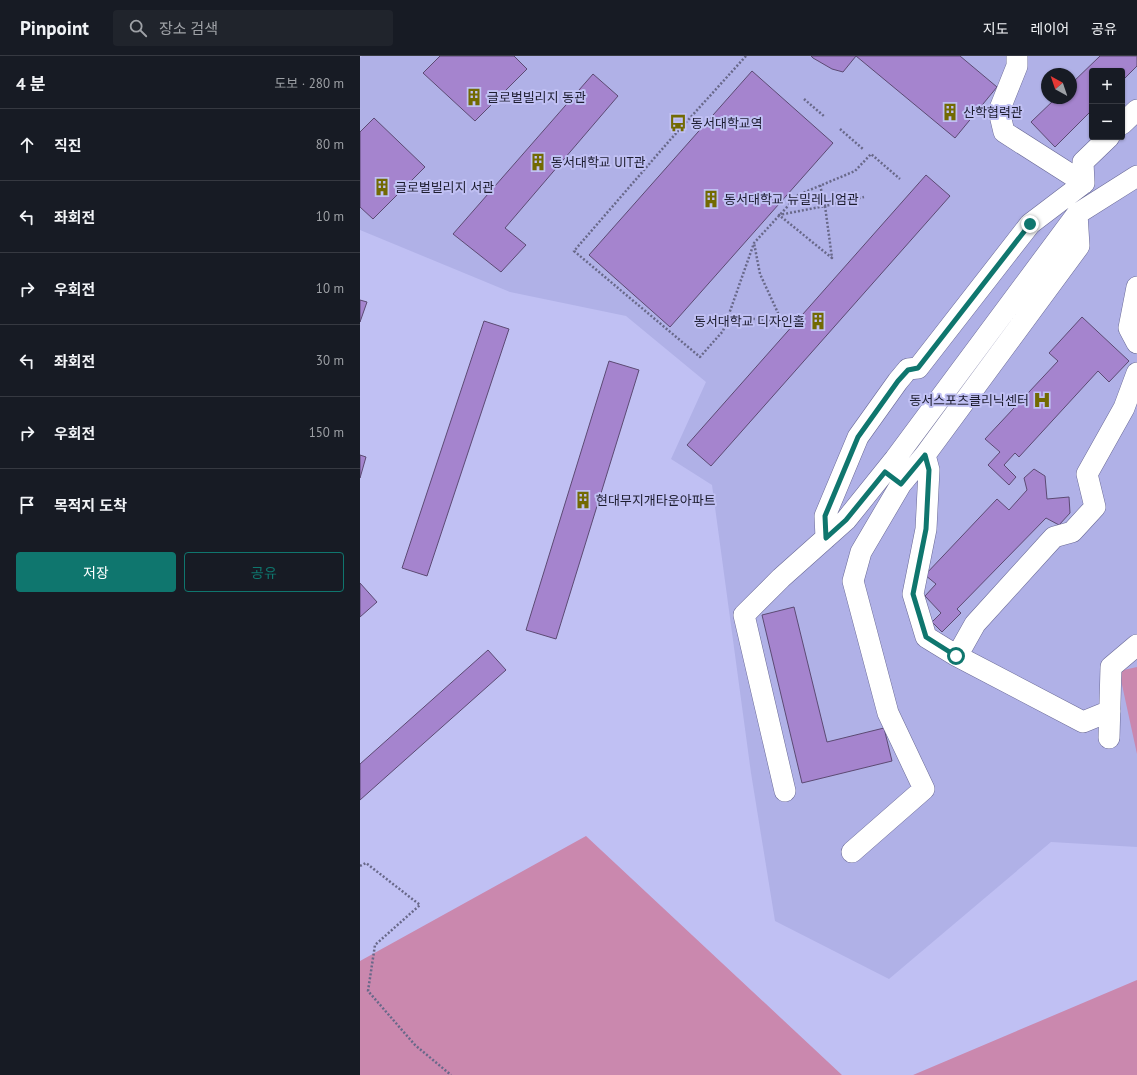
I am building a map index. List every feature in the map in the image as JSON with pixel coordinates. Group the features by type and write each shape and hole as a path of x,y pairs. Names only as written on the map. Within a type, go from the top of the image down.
{"lane":[{"path":"1017,56 1017,66 999,111 1004,132 1084,183"},
{"path":"1125,121 1137,110"},
{"path":"1084,183 1083,162 1106,140"},
{"path":"785,791 744,615 781,578 846,520 885,472 1077,214 1137,176"},
{"path":"826,538 825,516 858,437 898,381 908,370 918,368 1030,224 1084,183"},
{"path":"852,852 924,789 888,713 853,581 861,552 901,484 925,455 1078,246 1077,214"},
{"path":"1137,287 1129,328 1137,343"},
{"path":"956,656 975,624 1054,538 1072,532 1095,506 1087,474 1124,408 1137,373"},
{"path":"925,455 929,470 926,529 913,594 926,637 956,656 1083,722 1110,711"},
{"path":"885,472 901,484"},
{"path":"1109,738 1111,667 1137,645"}],"path":[{"path":"746,56 574,250 700,357 723,332 754,243 798,195 855,171 872,154 900,179"},
{"path":"804,99 825,117"},
{"path":"840,129 863,149"},
{"path":"779,215 832,258 825,206 820,186"},
{"path":"779,215 864,197"},
{"path":"729,316 771,321 778,313 760,274 754,243"},
{"path":"360,866 366,863 420,906 375,946 368,991 415,1045 451,1075"}],"shaded area":[{"path":"362,56 1137,56 1137,847 1051,842 889,979 775,921 751,773 712,485 671,459 706,382 626,316 510,292 360,230 360,58"},
{"path":"1137,667 1137,754 1119,671"},
{"path":"586,836 842,1075 360,1075 360,961"},
{"path":"1137,980 1137,1075 913,1075"}],"building":[{"name":"글로벌빌리지 동관","path":"440,56 514,56 527,69 475,121 423,73"},
{"path":"811,56 856,56 843,72 832,69"},
{"name":"산학협력관","path":"856,56 960,56 997,87 955,138"},
{"path":"1100,56 1137,56 1137,66 1125,78 1125,68 1089,68 1089,113 1055,147 1031,122 1050,104 1077,104 1077,78"},
{"name":"동서대학교 뉴밀레니엄관","path":"752,71 833,143 670,327 589,255"},
{"name":"동서대학교 UIT관","path":"593,74 618,96 505,228 526,245 501,272 453,234"},
{"name":"글로벌빌리지 서관","path":"374,118 425,167 373,219 360,207 360,132"},
{"name":"동서대학교 디자인홀","path":"926,175 950,196 711,466 687,445"},
{"path":"360,300 367,302 360,322"},
{"path":"1082,317 1129,361 1109,382 1098,371 1019,457 1015,453 1004,465 1016,477 1009,485 988,465 1000,452 985,439 1058,361 1049,353"},
{"path":"484,321 509,329 427,576 402,568"},
{"name":"현대무지개타운아파트","path":"609,361 639,370 556,639 526,630"},
{"path":"360,455 366,457 360,478"},
{"path":"1034,469 1045,476 1047,499 1069,497 1070,513 1059,525 1046,518 957,609 961,613 942,632 932,622 941,613 925,596 936,584 925,575 997,499 1009,510 1027,490 1024,478"},
{"path":"360,583 377,602 360,617"},
{"path":"794,607 827,742 884,728 892,761 802,783 762,615"},
{"path":"488,650 506,670 360,800 360,764"}],"place":[{"name":"글로벌빌리지 동관","path":"474,97"},
{"name":"산학협력관","path":"950,112"},
{"name":"동서대학교역","path":"678,123"},
{"name":"동서대학교 UIT관","path":"538,162"},
{"name":"글로벌빌리지 서관","path":"382,187"},
{"name":"동서대학교 뉴밀레니엄관","path":"711,199"},
{"name":"동서대학교 디자인홀","path":"818,321"},
{"name":"동서스포츠클리닉센터","path":"1042,400"},
{"name":"현대무지개타운아파트","path":"583,500"}],"route":[{"path":"956,656 926,637 913,594 926,529 929,470 925,455 901,484 885,472 846,520 826,538 825,516 858,437 898,381 908,370 918,368 1030,224"}]}
